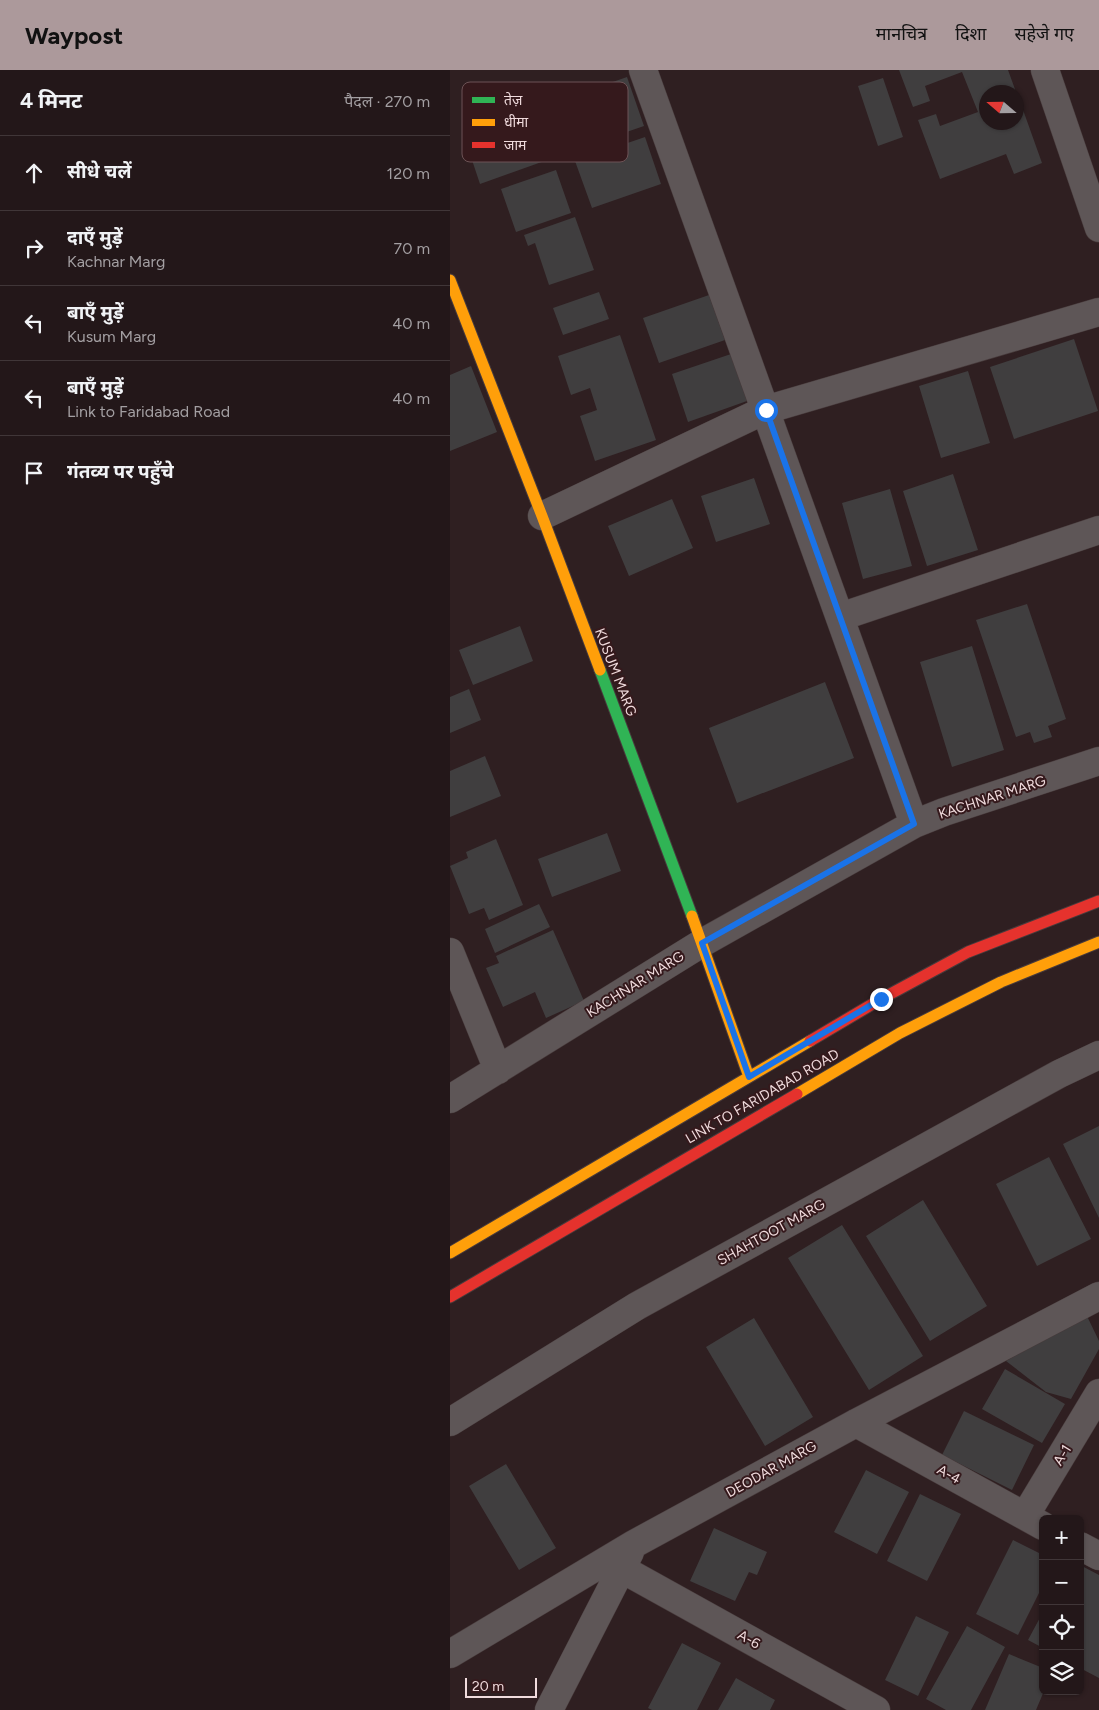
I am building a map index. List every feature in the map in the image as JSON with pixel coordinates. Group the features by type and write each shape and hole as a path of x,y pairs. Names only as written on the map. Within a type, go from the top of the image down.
{"main road":[{"name":"KUSUM MARG","path":"450,280 542,516 702,943 749,1077"},
{"name":"LINK TO FARIDABAD ROAD","path":"450,1253 881,999 968,952 1099,901"},
{"name":"LINK TO FARIDABAD ROAD","path":"450,1296 900,1033 1002,982 1099,942"}],"street":[{"path":"643,70 914,824"},
{"path":"1045,70 1099,228"},
{"path":"542,516 766,410 1099,312"},
{"path":"840,617 1099,530"},
{"name":"KACHNAR MARG","path":"450,1099 702,943 914,824 944,812 1099,762"},
{"path":"450,952 498,1070"},
{"name":"SHAHTOOT MARG","path":"450,1422 637,1306 1059,1074 1099,1055"},
{"name":"DEODAR MARG","path":"450,1654 634,1544 856,1423 1099,1296"},
{"name":"A-1","path":"1034,1521 1099,1393"},
{"name":"A-4","path":"856,1423 1034,1521"},
{"path":"550,1710 634,1544"},
{"path":"1084,1548 1099,1556"},
{"name":"A-6","path":"622,1568 876,1710"}],"building":[{"path":"899,70 1008,70 1013,85 979,85 979,130 1024,130 1024,113 1042,163 1014,174 1006,154 940,179 918,120 936,114 940,126 978,112 962,72 925,86 930,101 913,107"},
{"path":"627,77 644,126 628,132 628,82 613,82"},
{"path":"883,78 903,137 878,146 858,86"},
{"path":"645,137 661,184 592,208 575,162 628,162 628,143"},
{"path":"473,162 542,162 480,184"},
{"path":"556,170 571,213 516,232 501,189"},
{"path":"575,217 594,270 549,285 535,243 528,246 524,235"},
{"path":"599,292 609,319 563,335 553,308"},
{"path":"709,295 725,340 659,363 643,318"},
{"path":"620,335 656,440 595,461 580,416 597,410 590,388 571,395 558,356"},
{"path":"1074,339 1098,411 1014,439 990,367"},
{"path":"731,354 747,401 688,422 672,374"},
{"path":"471,366 497,432 450,451 450,375"},
{"path":"968,371 990,443 941,458 919,386"},
{"path":"953,474 978,550 927,566 903,491"},
{"path":"754,478 770,524 716,542 701,496"},
{"path":"890,489 912,566 863,579 842,503"},
{"path":"672,499 693,548 629,576 608,526"},
{"path":"1027,604 1066,719 1048,726 1052,737 1034,743 1030,732 1016,737 976,620"},
{"path":"520,626 533,661 473,685 459,650"},
{"path":"972,646 1004,750 952,767 920,662"},
{"path":"825,682 854,758 737,803 709,728"},
{"path":"469,689 481,720 450,733 450,697"},
{"path":"485,756 501,796 450,817 450,771"},
{"path":"607,833 621,871 552,897 538,859"},
{"path":"496,839 523,905 489,920 484,908 469,914 450,866 468,858 466,852"},
{"path":"539,904 550,927 495,953 485,929"},
{"path":"553,930 584,1001 546,1018 535,992 503,1007 486,968 499,963 496,956"},
{"path":"1099,1126 1099,1218 1063,1144"},
{"path":"1049,1157 1091,1239 1037,1266 996,1184"},
{"path":"923,1200 987,1306 930,1341 866,1236"},
{"path":"842,1225 923,1356 869,1390 788,1258"},
{"path":"1086,1314 1099,1341 1099,1349 1071,1399 1046,1392 1006,1361"},
{"path":"754,1318 813,1417 765,1446 706,1347"},
{"path":"1005,1369 1065,1404 1042,1443 982,1409"},
{"path":"964,1411 1034,1445 1012,1490 942,1455"},
{"path":"506,1464 556,1548 519,1570 469,1486"},
{"path":"866,1470 909,1492 877,1554 834,1532"},
{"path":"920,1494 961,1514 927,1581 887,1561"},
{"path":"714,1528 767,1552 757,1575 749,1572 735,1601 690,1581"},
{"path":"1013,1540 1039,1553 1039,1593 1018,1635 976,1614"},
{"path":"1084,1567 1099,1575 1099,1678 1084,1670"},
{"path":"916,1616 949,1632 918,1696 885,1680"},
{"path":"1039,1619 1039,1646 1028,1640"},
{"path":"967,1626 1005,1647 971,1710 946,1710 926,1699"},
{"path":"682,1643 721,1663 697,1710 652,1710 648,1708"},
{"path":"1009,1654 1039,1666 1039,1695 1042,1695 1036,1710 985,1710"},
{"path":"736,1678 775,1700 770,1710 718,1710"}],"traffic: fast":[{"path":"600,670 692,916"}],"traffic: slow":[{"path":"450,280 600,670"},
{"path":"692,916 749,1077"},
{"path":"797,1094 900,1033 1001,982 1099,942"},
{"path":"450,1253 810,1041"}],"traffic: jam":[{"path":"810,1041 881,999 968,952 1099,901"},
{"path":"450,1297 797,1094"}],"route":[{"path":"766,410 914,824 702,943 749,1077 881,999"}]}
